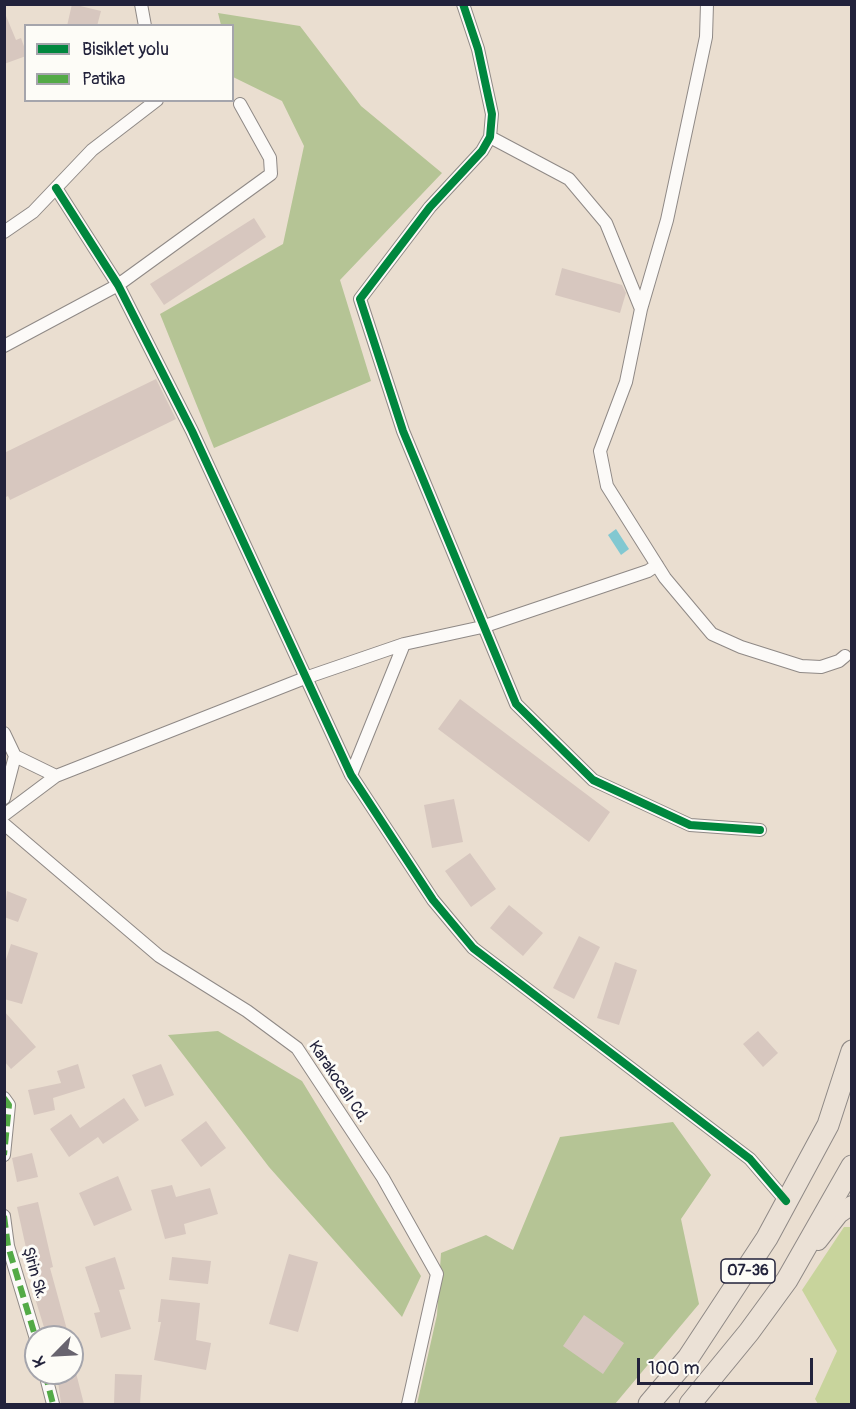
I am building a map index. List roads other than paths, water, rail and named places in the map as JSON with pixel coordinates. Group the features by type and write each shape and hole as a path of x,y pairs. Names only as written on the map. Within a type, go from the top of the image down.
{"highway":[{"name":"07-36","path":"649,1404 688,1358 746,1273 828,1125 852,1052"},
{"name":"07-36","path":"690,1404 749,1332 787,1280 852,1166"}],"main road":[{"path":"787,1280 839,1214 852,1205"}],"street":[{"path":"141,4 145,24"},
{"path":"463,4 478,49 492,114 490,137 482,151 430,207 360,299 403,431 447,534 482,627 516,704 593,780 690,825 760,830"},
{"path":"707,4 706,37 667,220 641,309 626,382 600,451 607,486 665,578 712,634 741,647 801,666 821,667 839,662 845,656"},
{"path":"4,232 33,212 92,150 154,102"},
{"path":"4,346 118,285 271,174 270,158 240,104"},
{"path":"490,137 569,179 606,223 641,309"},
{"path":"56,188 118,285 192,431 351,775 433,900 472,948 750,1159 786,1202"},
{"path":"4,815 57,776 305,678 404,644 482,627 648,571 657,565"},
{"path":"351,775 404,644"},
{"path":"4,733 15,756 57,776"},
{"path":"4,798 15,756"},
{"name":"Karakocalı Cd.","path":"4,824 159,956 247,1011 297,1048 383,1178 437,1274 408,1404"},
{"path":"4,1098 9,1105 4,1155"},
{"name":"Şirin Sk.","path":"4,1216 9,1246 32,1325"},
{"path":"48,1385 53,1404"}],"water":[{"path":"616,529 629,549 621,555 608,535"}]}
